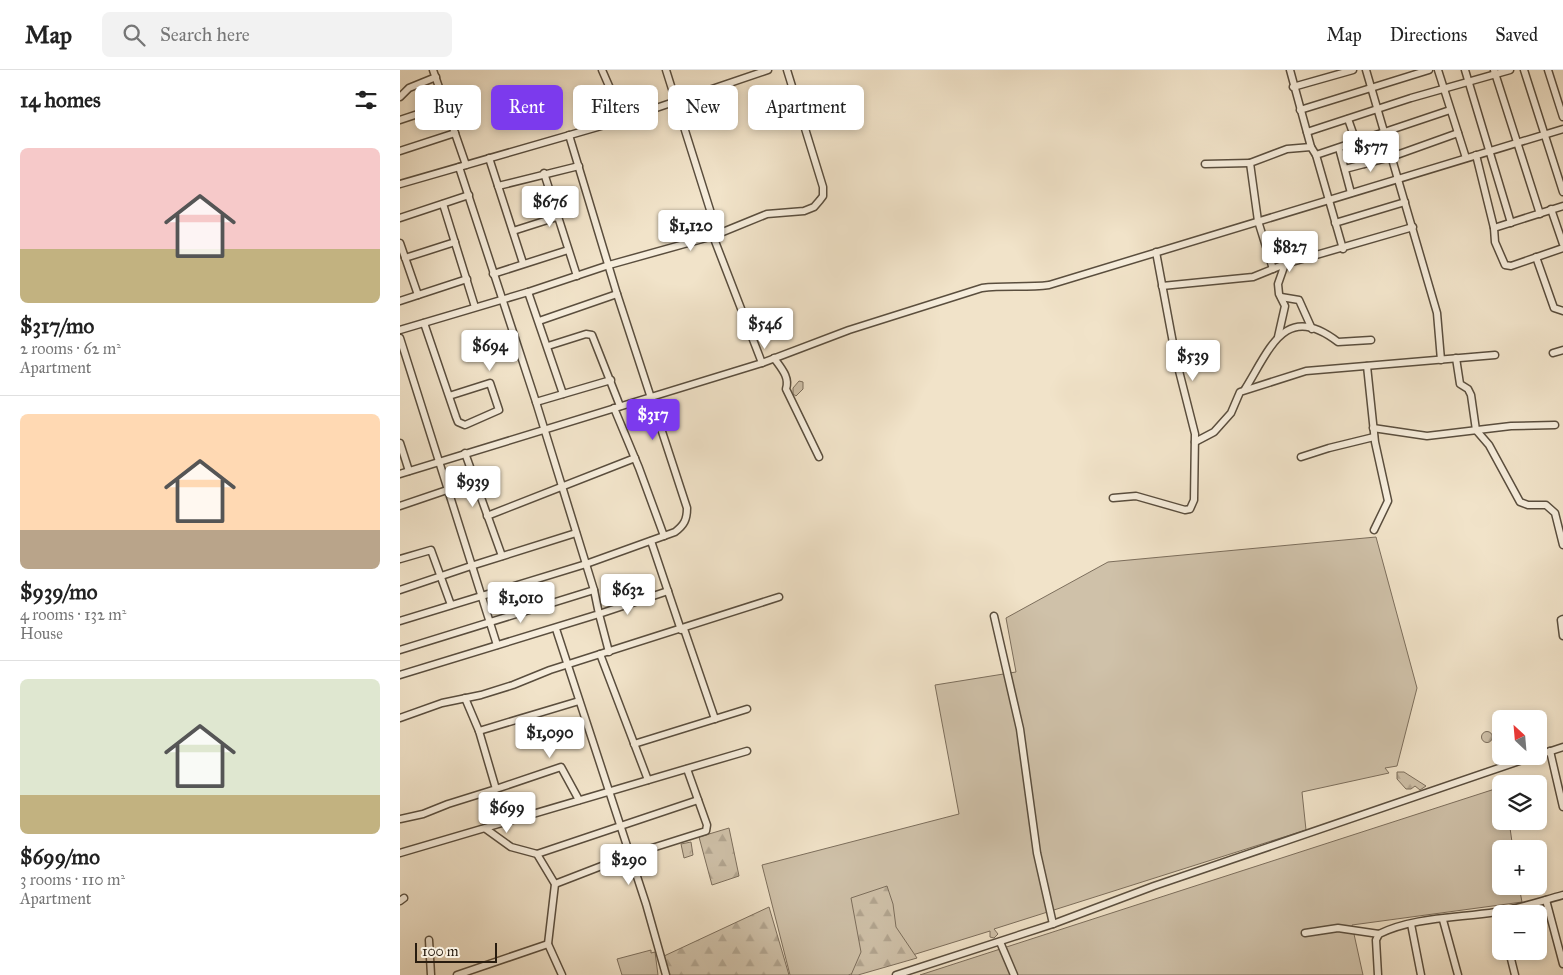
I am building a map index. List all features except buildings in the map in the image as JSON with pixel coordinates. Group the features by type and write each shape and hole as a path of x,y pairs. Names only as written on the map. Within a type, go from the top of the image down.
{"street":[{"path":"602,70 609,85"},
{"path":"666,70 670,85"},
{"path":"723,85 768,70"},
{"path":"400,330 528,292 609,265 714,236 767,214 804,212 814,207 823,196 823,187 787,70"},
{"path":"1290,70 1293,87 1311,147 1316,155 1342,248"},
{"path":"1293,87 1353,70"},
{"path":"1366,70 1437,313 1441,360"},
{"path":"1300,110 1429,70"},
{"path":"1438,70 1466,158"},
{"path":"1465,70 1511,223"},
{"path":"1307,132 1469,82 1494,72 1510,70"},
{"path":"1524,70 1563,192"},
{"path":"1548,70 1563,117"},
{"path":"1494,72 1540,214"},
{"path":"400,97 409,88 434,73 438,85"},
{"path":"1316,155 1384,134 1450,110"},
{"path":"400,120 415,115"},
{"path":"1348,119 1364,164"},
{"path":"400,474 543,428 762,363 849,330 982,288 1004,286 1028,288 1049,285 1563,129"},
{"path":"454,130 469,195 594,590 609,652"},
{"path":"400,184 585,130"},
{"path":"684,130 711,213 714,236 762,363"},
{"path":"400,151 455,133"},
{"path":"1345,169 1392,157 1458,133"},
{"path":"400,621 586,564 651,541 675,532 687,518 687,508 617,294 569,135"},
{"path":"1205,164 1250,163 1288,150 1311,147"},
{"path":"1339,148 1351,193"},
{"path":"1476,155 1496,242 1505,265 1511,266 1563,246 1552,209"},
{"path":"489,158 523,264"},
{"path":"1250,163 1258,221 1273,269"},
{"path":"498,186 578,166"},
{"path":"544,174 577,276"},
{"path":"400,218 469,195"},
{"path":"1335,223 1405,202"},
{"path":"443,204 475,307"},
{"path":"1494,228 1563,206"},
{"path":"513,230 557,217"},
{"path":"1162,286 1242,279 1285,264 1413,227"},
{"path":"405,258 455,242"},
{"path":"400,243 418,295"},
{"path":"493,274 568,250"},
{"path":"1113,498 1136,496 1185,510 1190,509 1194,500 1195,442 1156,252"},
{"path":"1536,257 1554,308 1563,311"},
{"path":"1278,337 1285,306 1280,297 1278,284 1285,264"},
{"path":"400,301 466,279"},
{"path":"528,292 563,394"},
{"path":"539,321 617,294"},
{"path":"1280,297 1299,300 1312,329"},
{"path":"424,323 449,396 461,425 499,410 490,383 449,396"},
{"path":"1195,442 1214,432 1235,408 1237,396 1244,390 1278,337 1290,327 1301,325 1327,333 1338,342 1371,340"},
{"path":"548,346 590,333 611,380 617,407 664,536"},
{"path":"400,338 470,566 497,645"},
{"path":"1553,353 1563,350"},
{"path":"1244,390 1306,370 1495,355"},
{"path":"774,358 787,377 786,390 819,457"},
{"path":"1456,358 1460,384 1468,389 1471,395 1476,430 1489,445 1520,502 1528,505 1546,505 1555,513 1563,545"},
{"path":"1367,366 1374,437 1388,501 1374,530"},
{"path":"536,402 611,380"},
{"path":"1373,428 1427,436 1511,426 1555,425"},
{"path":"1301,457 1374,437"},
{"path":"400,443 409,471"},
{"path":"465,453 502,556"},
{"path":"487,516 635,458"},
{"path":"400,506 447,490"},
{"path":"400,590 576,533"},
{"path":"651,541 715,719"},
{"path":"400,559 431,550 451,605"},
{"path":"400,650 594,590"},
{"path":"400,675 556,629 668,591"},
{"path":"400,718 430,706 513,685 567,664 779,597"},
{"path":"994,616 1020,729 1038,853 1053,924"},
{"path":"1563,619 1560,626 1563,636"},
{"path":"556,629 630,855 666,975"},
{"path":"600,654 648,780"},
{"path":"465,698 479,731 496,789"},
{"path":"479,731 579,701"},
{"path":"634,744 747,709"},
{"path":"1563,746 1550,751 1563,807"},
{"path":"400,853 747,751"},
{"path":"896,975 1053,924 1154,886 1508,765"},
{"path":"400,820 561,767 579,800"},
{"path":"555,884 630,855 706,831 707,825 687,769"},
{"path":"486,829 511,847 537,854 560,849 574,841 698,800"},
{"path":"537,854 555,884 548,944 561,975"},
{"path":"1526,905 1563,895"},
{"path":"1546,900 1563,964"},
{"path":"1304,933 1338,928 1378,934 1410,924 1492,913"},
{"path":"1443,920 1458,975"},
{"path":"1410,924 1421,975"},
{"path":"1378,934 1376,940 1378,975"},
{"path":"429,940 431,975"},
{"path":"1000,942 1014,975"},
{"path":"457,975 548,944"},
{"path":"1511,960 1515,975"}],"green space":[{"path":"799,381 803,382 803,389 796,396 793,394 793,388"},
{"path":"1376,537 1417,688 1397,766 1385,768 1389,773 1302,792 1306,830 994,929 998,934 994,938 990,937 990,931 848,975 790,975 762,865 959,814 935,685 1016,672 1006,618 1108,562"},
{"path":"1487,731 1491,733 1491,741 1487,743 1483,741 1481,737 1483,733"},
{"path":"1397,772 1404,772 1426,786 1420,790 1415,786 1411,789 1406,789 1397,779"},
{"path":"1492,790 1492,830 1510,830 1512,840 1492,840 1492,895 1521,895 1522,902 1352,925 1363,975 920,975"},
{"path":"729,828 739,876 712,885 699,837"},
{"path":"691,842 693,855 684,858 681,844"},
{"path":"887,886 893,904 896,927 917,958 858,975 851,975 861,952 851,898"},
{"path":"769,907 789,975 669,975 664,956"},
{"path":"651,950 651,953 655,952 658,975 622,975 617,959"}]}
